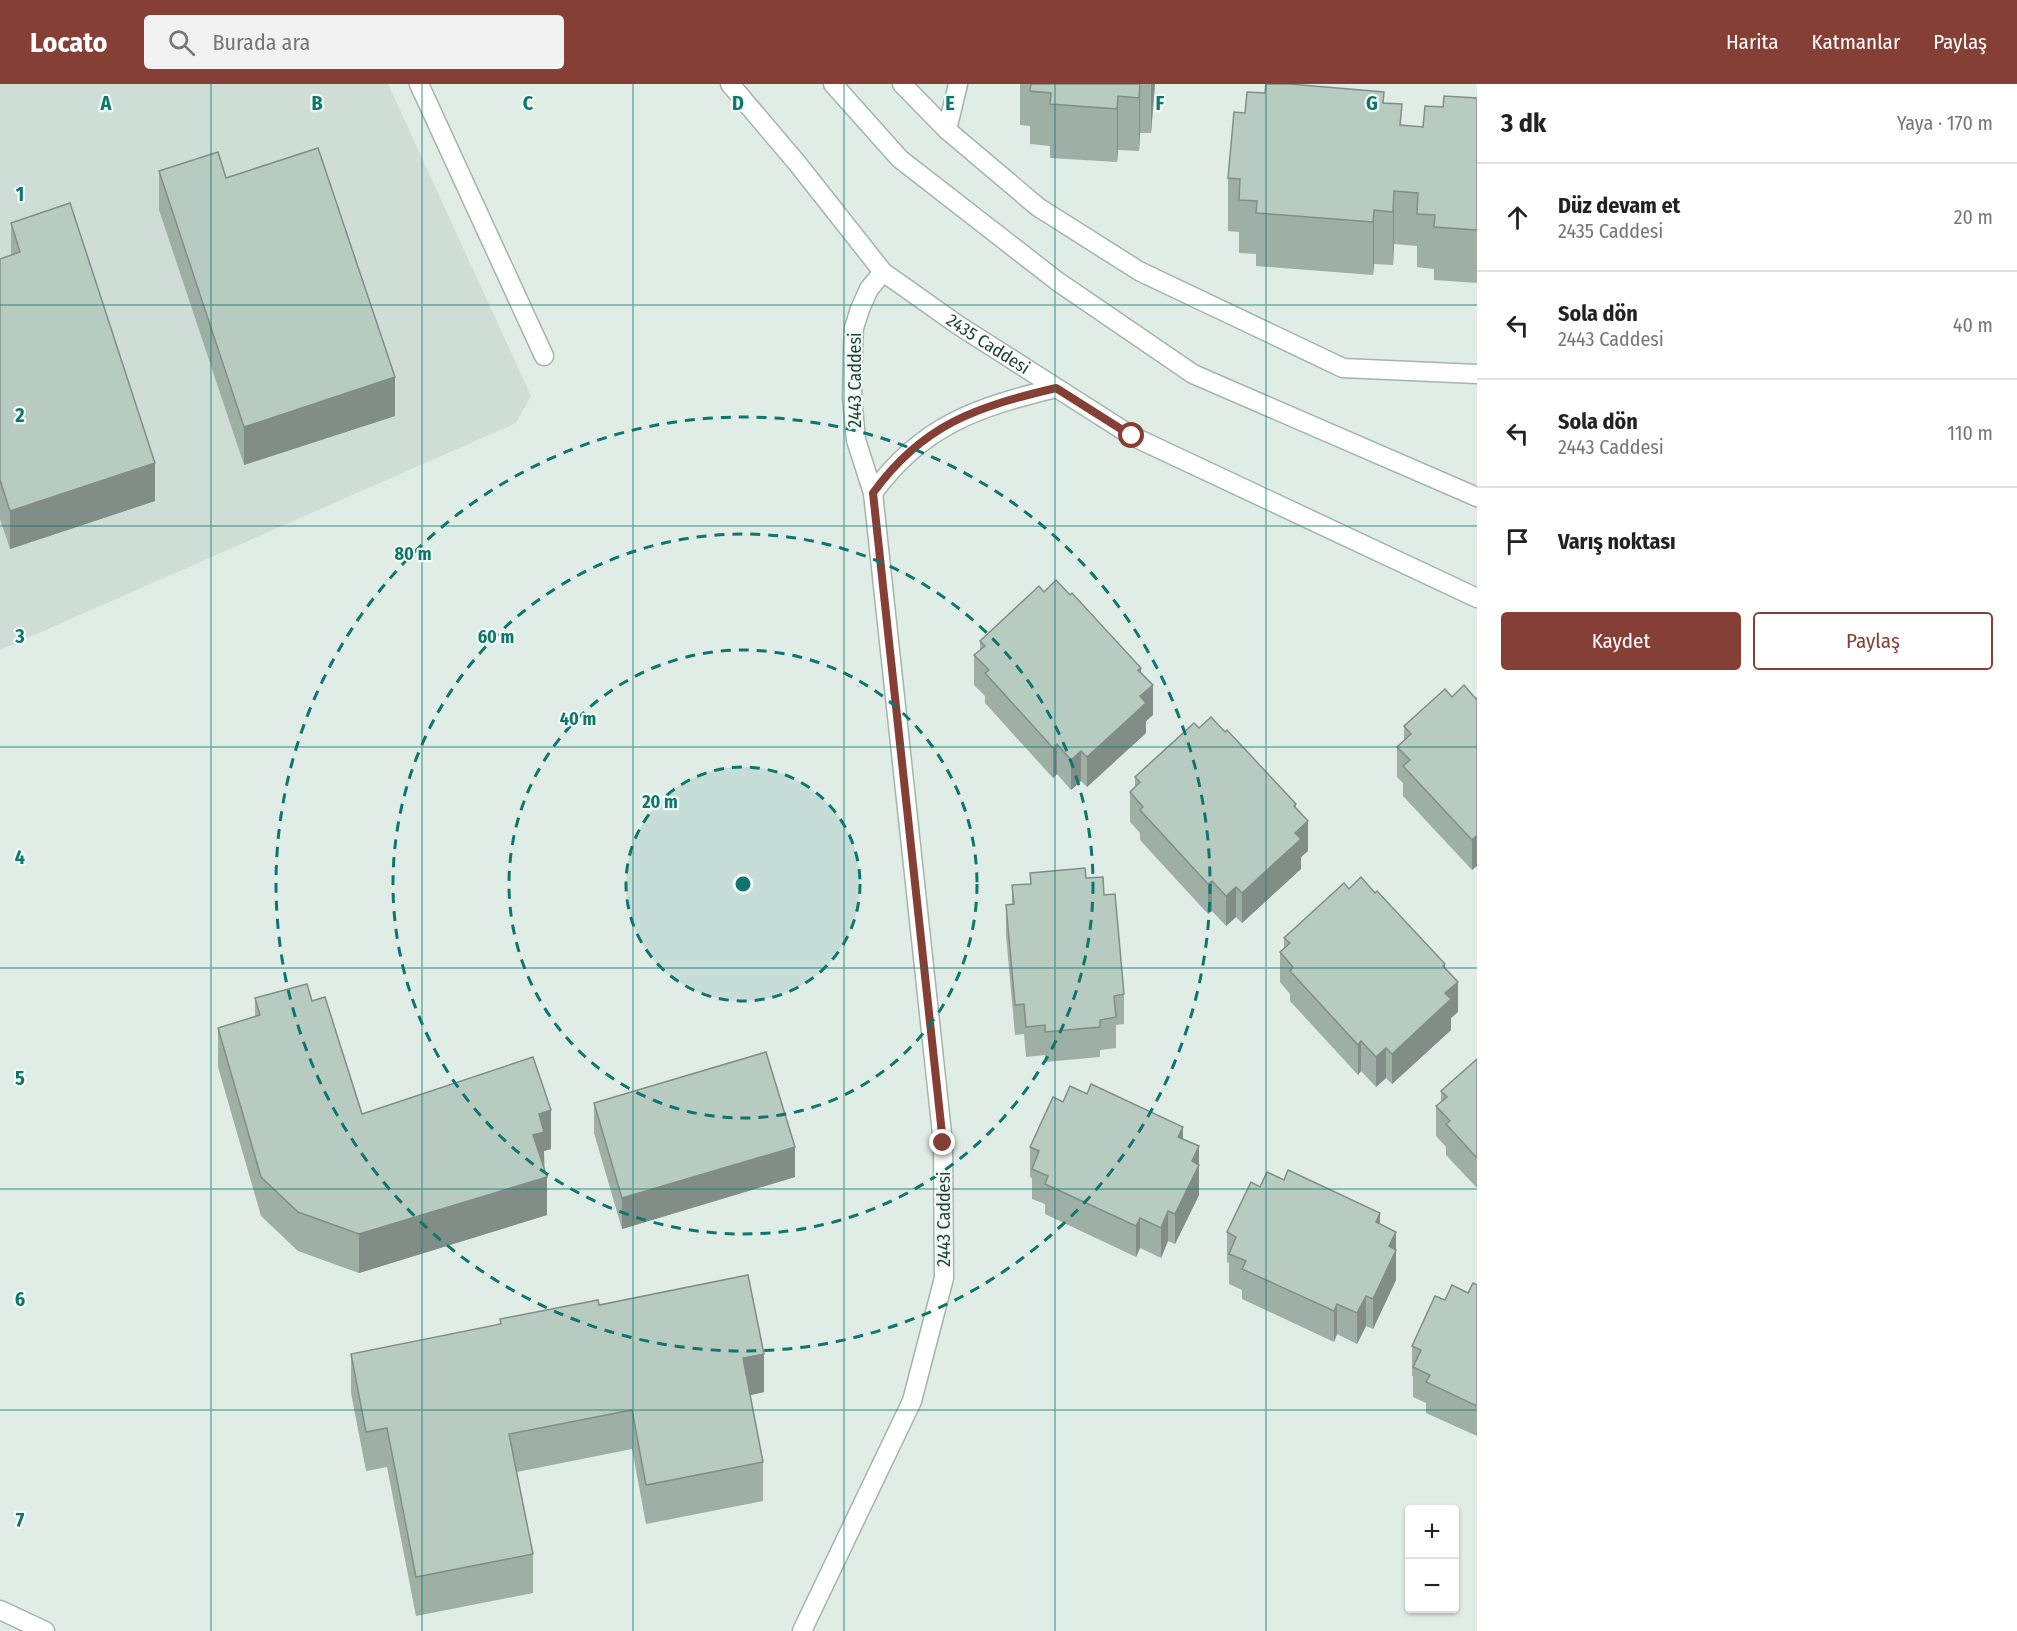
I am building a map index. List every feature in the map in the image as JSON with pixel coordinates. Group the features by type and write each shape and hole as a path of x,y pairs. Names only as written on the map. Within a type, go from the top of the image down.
{"street":[{"path":"419,84 544,356"},
{"name":"2435 Caddesi","path":"730,84 797,163 883,272 958,325 1132,436 1477,598"},
{"path":"833,84 900,159 1057,281 1193,375 1477,497"},
{"path":"902,84 946,130 1038,207 1088,241 1193,298 1342,368 1477,374"},
{"path":"946,130 958,84"},
{"name":"2443 Caddesi","path":"802,1631 912,1401 944,1278 943,1143 873,493 856,440 852,396 854,338 860,309 869,289 883,272"},
{"path":"873,493 889,471 913,450 936,431 964,414 1008,399 1056,388"},
{"path":"0,1610 45,1631"}],"shaded area":[{"path":"0,84 388,84 531,396 516,423 0,650"}],"building":[{"path":"1031,84 1140,84 1139,98 1118,96 1117,109 1050,104 1051,93 1030,91"},
{"path":"1266,84 1384,92 1383,103 1402,104 1400,125 1423,127 1425,106 1443,107 1444,96 1477,98 1477,230 1434,227 1435,215 1417,214 1418,193 1394,191 1393,212 1374,210 1373,222 1256,213 1257,201 1239,200 1240,179 1228,178 1234,112 1245,113 1247,92 1265,93"},
{"path":"318,148 395,377 244,427 159,171 218,152 226,178"},
{"path":"70,203 155,463 10,511 0,480 0,259 20,252 11,223"},
{"path":"1056,580 1070,595 1072,593 1141,668 1138,670 1153,685 1140,696 1146,703 1087,757 1081,751 1071,760 1057,744 1053,748 985,673 989,670 974,655 985,646 980,641 1039,586 1044,592"},
{"path":"1464,685 1477,698 1477,835 1472,840 1403,766 1410,760 1397,747 1411,734 1404,726 1445,689 1452,697"},
{"path":"1211,717 1225,732 1227,730 1296,804 1294,806 1308,821 1295,833 1301,839 1242,893 1236,887 1226,896 1212,881 1208,884 1140,810 1143,807 1130,792 1140,782 1135,777 1194,723 1199,728"},
{"path":"1085,868 1086,878 1103,877 1104,895 1115,894 1124,994 1114,996 1116,1017 1100,1020 1100,1027 1045,1032 1045,1025 1026,1027 1024,1004 1015,1005 1006,905 1014,904 1012,885 1031,884 1030,873"},
{"path":"1361,877 1445,964 1443,966 1458,982 1445,993 1451,999 1392,1054 1386,1048 1376,1057 1361,1041 1358,1045 1290,971 1293,967 1280,952 1290,943 1284,938 1344,883 1349,889"},
{"path":"307,984 312,1001 325,997 362,1114 533,1057 551,1110 539,1114 544,1132 533,1135 547,1177 359,1234 298,1212 261,1177 218,1028 260,1015 255,998"},
{"path":"766,1052 795,1147 622,1198 594,1103"},
{"path":"1477,1059 1477,1158 1446,1124 1450,1121 1436,1106 1447,1097 1441,1091"},
{"path":"1091,1084 1183,1127 1178,1137 1199,1146 1192,1161 1199,1165 1175,1214 1168,1211 1161,1228 1140,1218 1136,1226 1045,1184 1048,1176 1032,1169 1039,1151 1030,1147 1053,1097 1063,1102 1070,1086 1087,1094"},
{"path":"1288,1170 1380,1213 1376,1222 1396,1232 1389,1246 1396,1250 1373,1299 1366,1296 1357,1313 1337,1304 1334,1311 1242,1269 1246,1261 1229,1254 1236,1237 1227,1232 1251,1182 1260,1187 1267,1172 1284,1180"},
{"path":"748,1275 764,1354 743,1358 763,1462 646,1485 632,1410 509,1434 533,1554 416,1577 387,1428 366,1432 351,1354 501,1324 500,1319 598,1300 599,1305"},
{"path":"1473,1283 1477,1285 1477,1406 1426,1382 1430,1375 1413,1367 1421,1350 1412,1346 1435,1296 1445,1300 1452,1285 1468,1293"}],"route":[{"path":"943,1143 873,493 889,471 913,450 936,431 964,414 1008,399 1056,388 1132,436"}]}
